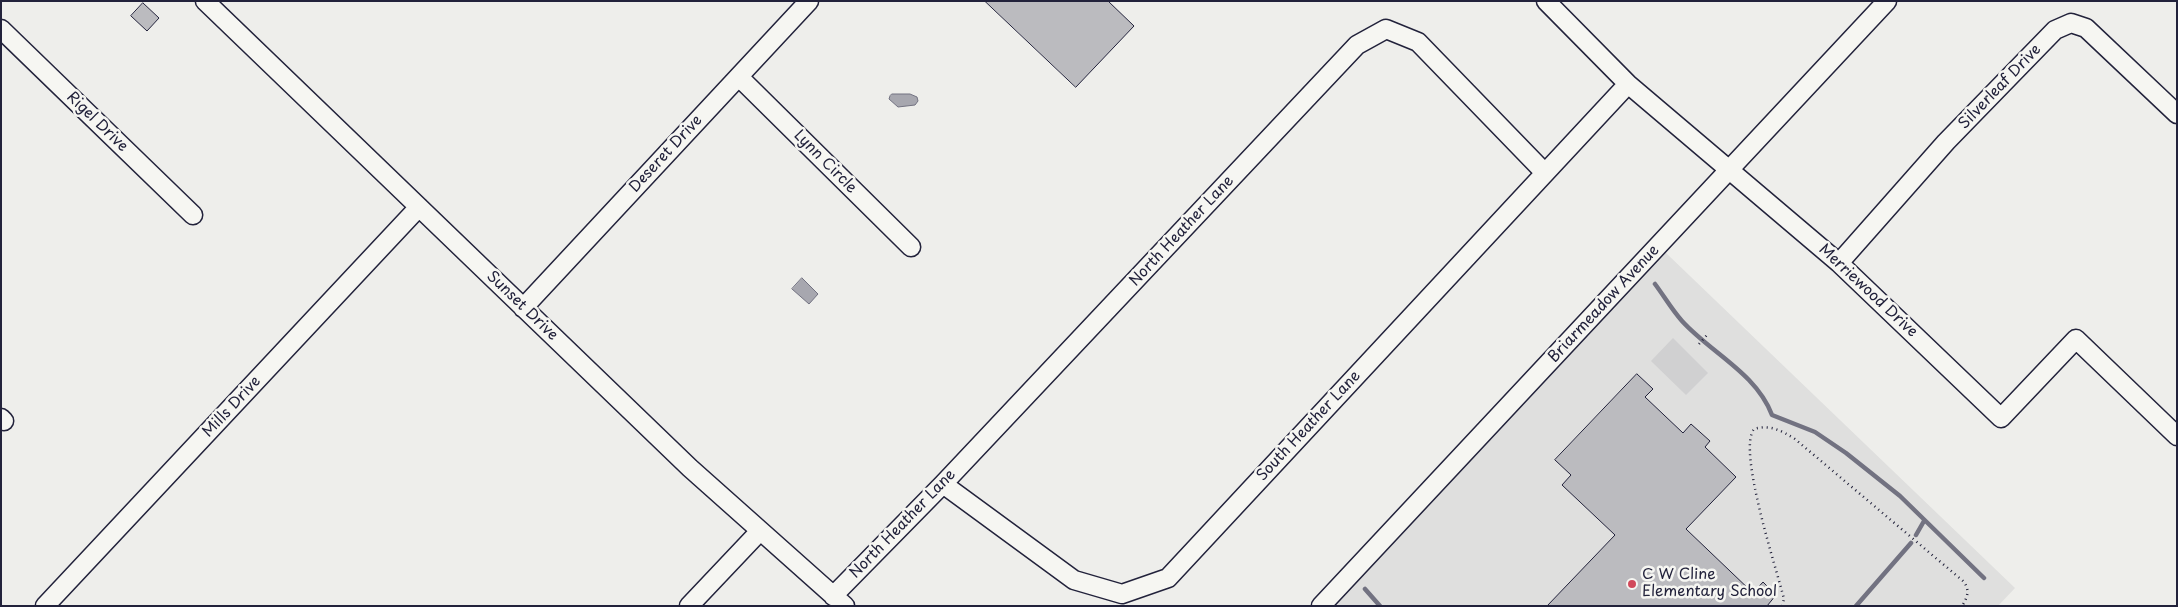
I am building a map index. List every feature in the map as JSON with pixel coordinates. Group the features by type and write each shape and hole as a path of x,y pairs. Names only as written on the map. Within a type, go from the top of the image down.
{"street":[{"name":"Sunset Drive","path":"205,1 690,468 839,601"},
{"name":"Deseret Drive","path":"523,308 809,1"},
{"name":"Merriewood Drive","path":"1546,1 1628,84 1839,263 2001,418 2076,339 2177,436"},
{"name":"Briarmeadow Avenue","path":"1321,606 1887,1"},
{"name":"Silverleaf Drive","path":"1839,263 1946,142 2055,30 2071,23 2086,28 2177,114"},
{"name":"Rigel Drive","path":"1,29 193,216"},
{"name":"North Heather Lane","path":"839,601 943,484 1358,45 1386,29 1418,42 1545,173"},
{"name":"Lynn Circle","path":"739,77 912,247"},
{"name":"South Heather Lane","path":"943,484 1074,580 1122,594 1168,578 1628,84"},
{"name":"Mills Drive","path":"45,606 419,207"},
{"path":"689,606 760,531"}],"path":[{"path":"1699,344 1707,335"},
{"path":"1782,606 1784,599 1754,485 1750,458 1751,433 1760,428 1772,428 1795,439 1963,581 1968,588 1968,593 1962,606"}],"shaded area":[{"path":"892,94 910,94 917,97 918,101 915,105 898,107 889,99"},
{"path":"1665,252 2015,588 1998,606 1329,606"},
{"path":"802,278 818,294 809,304 792,289"},
{"path":"1673,338 1708,373 1686,395 1651,361"}],"building":[{"path":"985,1 1108,1 1134,26 1076,87"},
{"path":"143,3 159,18 147,31 131,16"},
{"path":"1637,374 1653,389 1645,397 1683,433 1691,424 1710,441 1705,447 1736,477 1686,529 1753,593 1763,582 1776,595 1767,606 1547,606 1615,535 1562,485 1571,475 1555,460"}],"waterway":[{"path":"1655,284 1682,321 1732,364 1755,387 1765,400 1772,415 1815,432 1846,453 1900,496 1984,578"},
{"path":"1916,535 1924,521"},
{"path":"1856,606 1911,543"},
{"path":"1365,589 1380,606"}],"place":[{"name":"C W Cline Elementary School","path":"1632,584"}]}
